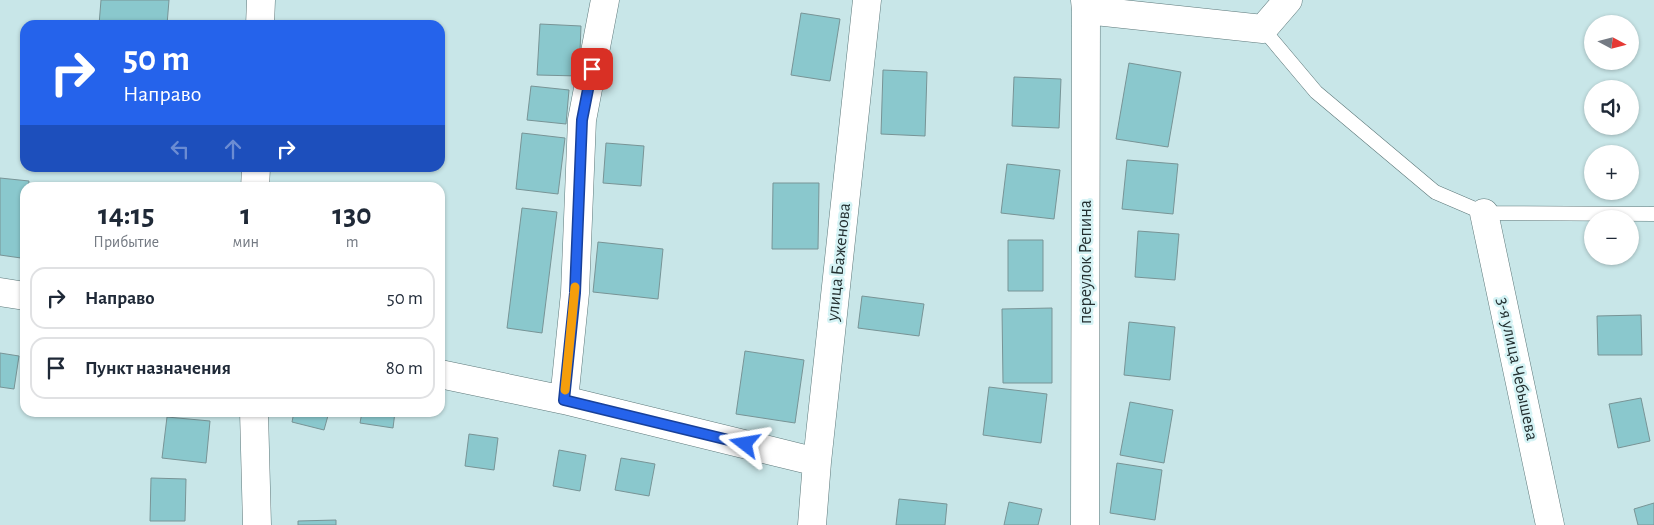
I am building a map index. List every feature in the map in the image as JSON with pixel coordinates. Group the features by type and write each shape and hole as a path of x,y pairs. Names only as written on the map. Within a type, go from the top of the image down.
{"street":[{"path":"260,20 261,0"},
{"path":"564,400 575,293 582,120 605,0"},
{"name":"улица Баженова","path":"812,525 817,462 867,0"},
{"path":"1085,5 1263,29 1288,0"},
{"name":"переулок Репина","path":"1085,5 1085,525"},
{"name":"3-я улица Чебышева","path":"1484,213 1550,525"},
{"path":"0,292 20,295"},
{"path":"445,375 564,400 817,462"},
{"path":"254,417 257,525"}],"lane":[{"path":"1263,29 1316,92 1435,192 1484,213 1654,214"}],"building":[{"path":"101,0 169,0 167,20 99,20"},
{"path":"801,13 840,19 830,81 791,75"},
{"path":"540,24 581,26 579,76 537,75"},
{"path":"1129,63 1181,72 1168,147 1116,139"},
{"path":"883,70 927,72 925,136 881,134"},
{"path":"1014,77 1061,79 1059,128 1012,126"},
{"path":"531,86 569,90 566,124 527,120"},
{"path":"522,133 565,138 558,194 516,189"},
{"path":"606,143 644,146 641,186 603,183"},
{"path":"1127,160 1178,164 1173,214 1122,209"},
{"path":"1007,164 1060,170 1054,219 1001,213"},
{"path":"0,178 29,181 20,182 20,258 0,255"},
{"path":"773,183 819,183 818,249 772,249"},
{"path":"522,208 557,212 542,333 507,328"},
{"path":"1138,231 1179,234 1175,280 1135,277"},
{"path":"1008,240 1043,240 1043,291 1008,291"},
{"path":"598,242 663,249 658,299 593,292"},
{"path":"862,296 924,304 919,336 858,328"},
{"path":"1052,308 1052,383 1003,383 1002,309"},
{"path":"1641,315 1642,355 1598,355 1597,316"},
{"path":"1129,322 1175,327 1170,380 1124,375"},
{"path":"745,351 804,360 795,423 736,414"},
{"path":"0,353 19,356 14,389 0,387"},
{"path":"989,387 1047,394 1041,443 983,435"},
{"path":"1641,398 1650,441 1618,448 1609,404"},
{"path":"1130,402 1173,410 1164,463 1120,455"},
{"path":"167,417 210,421 206,463 162,458"},
{"path":"293,417 328,417 324,430 292,422"},
{"path":"361,417 394,417 393,428 360,423"},
{"path":"469,434 498,438 494,470 465,466"},
{"path":"559,450 586,455 580,491 553,486"},
{"path":"621,458 655,464 649,496 615,490"},
{"path":"1117,463 1162,470 1155,520 1110,513"},
{"path":"151,478 186,479 185,521 150,521"},
{"path":"899,499 947,504 945,525 896,525"},
{"path":"1009,502 1042,509 1038,525 1004,525"},
{"path":"1654,503 1654,525 1638,525 1634,509"},
{"path":"336,520 336,525 298,525 298,521"}],"slow traffic":[{"path":"565,390 575,287"}],"route":[{"path":"592,69 582,120 575,293 564,400 745,444"}]}
